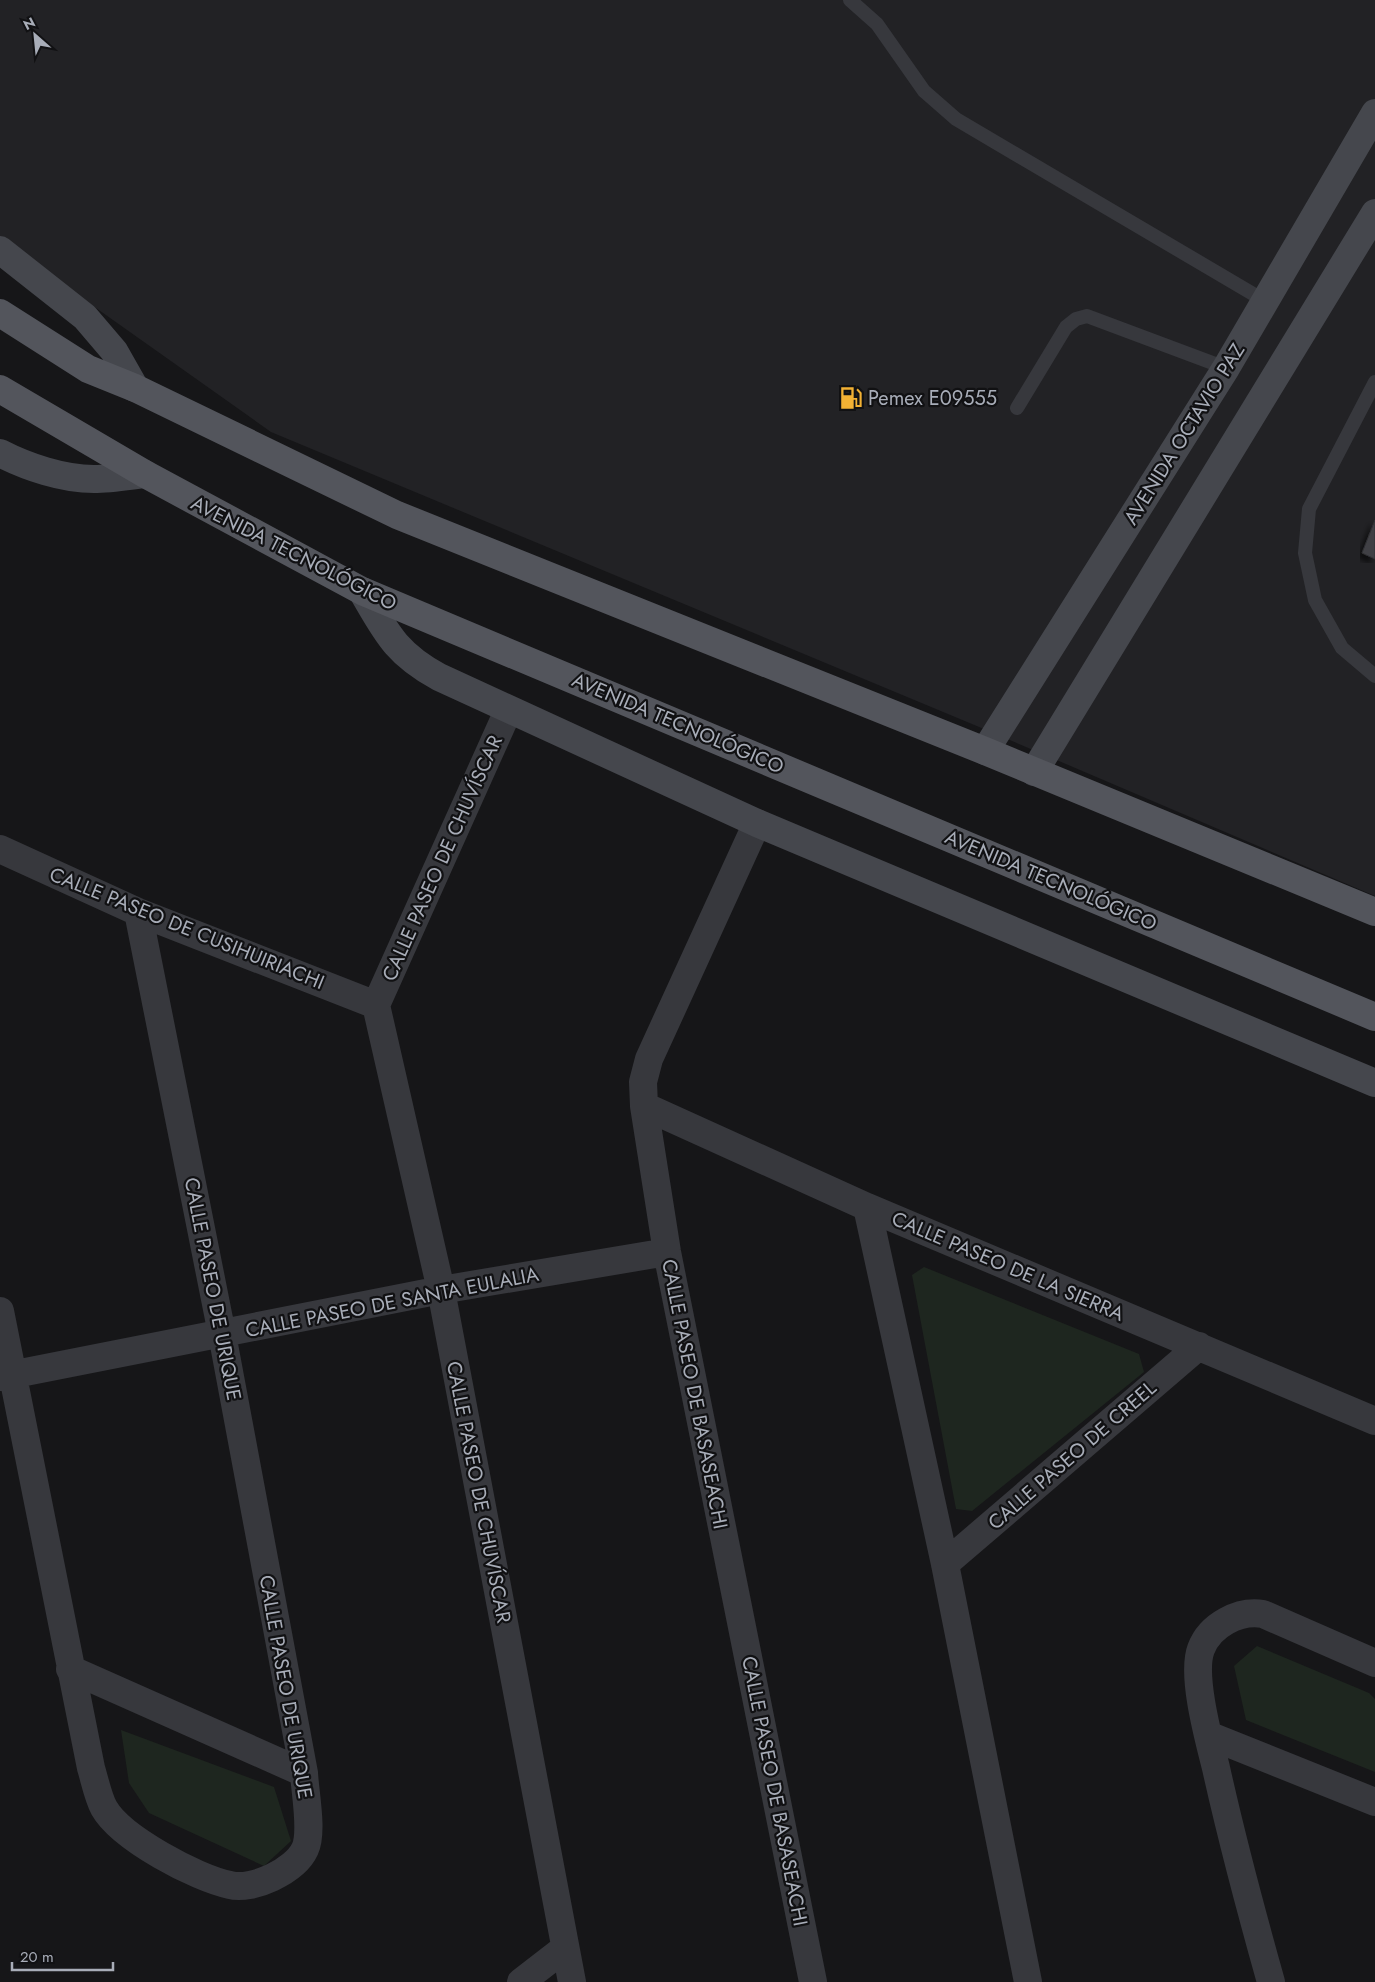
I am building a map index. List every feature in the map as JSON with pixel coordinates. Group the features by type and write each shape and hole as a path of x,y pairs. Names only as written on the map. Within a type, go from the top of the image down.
{"main road":[{"path":"0,313 88,369 135,388 397,515 985,751 1375,912"},
{"name":"AVENIDA TECNOLÓGICO","path":"0,389 145,474 362,591 921,824 1375,1017"}],"street":[{"name":"AVENIDA OCTAVIO PAZ","path":"985,751 1226,368 1375,113"},
{"path":"1034,772 1375,212"},
{"path":"0,250 85,317 114,351 135,388"},
{"path":"0,452 15,461 54,473 93,479 145,474"},
{"path":"362,591 394,644 415,664 508,711 757,823 1375,1083"},
{"name":"CALLE PASEO DE CHUVÍSCAR","path":"508,711 376,1005 441,1290 572,1982"},
{"name":"CALLE PASEO DE BASASEACHI","path":"757,823 649,1059 643,1082 644,1106 667,1252 816,1981"},
{"name":"CALLE PASEO DE CUSIHUIRIACHI","path":"0,849 138,912 376,1005"},
{"name":"CALLE PASEO DE URIQUE","path":"0,1311 6,1376 91,1768 105,1808 138,1842 187,1869 230,1886 256,1885 276,1875 294,1862 305,1850 308,1837 304,1773 222,1334 138,912"},
{"name":"CALLE PASEO DE LA SIERRA","path":"644,1106 867,1207 1375,1421"},
{"path":"867,1207 945,1564 1028,1982"},
{"name":"CALLE PASEO DE SANTA EULALIA","path":"6,1376 441,1290 667,1252"},
{"name":"CALLE PASEO DE CREEL","path":"945,1564 1199,1346"},
{"path":"1271,1982 1236,1854 1208,1735 1198,1687 1201,1649 1210,1635 1222,1624 1238,1615 1251,1612 1262,1614 1375,1663"},
{"path":"70,1669 304,1773"},
{"path":"1208,1735 1375,1802"},
{"path":"521,1982 565,1948"}],"lane":[{"path":"850,0 877,24 924,91 956,119 1265,301"},
{"path":"1016,408 1066,327 1076,319 1087,316 1226,368"},
{"path":"1375,382 1309,509 1305,553 1315,600 1342,648 1375,676"}],"shaded area":[{"path":"0,0 1375,0 1375,896 984,729 271,432 0,240"},
{"path":"924,1267 1139,1354 1144,1372 972,1511 956,1509 912,1275"},
{"path":"1257,1646 1369,1693 1375,1699 1375,1772 1246,1720 1234,1666"},
{"path":"121,1730 274,1787 291,1841 264,1866 149,1813 129,1783"}],"building":[{"path":"1375,520 1375,559 1362,553"}],"place":[{"name":"Pemex E09555","path":"851,398"}]}
